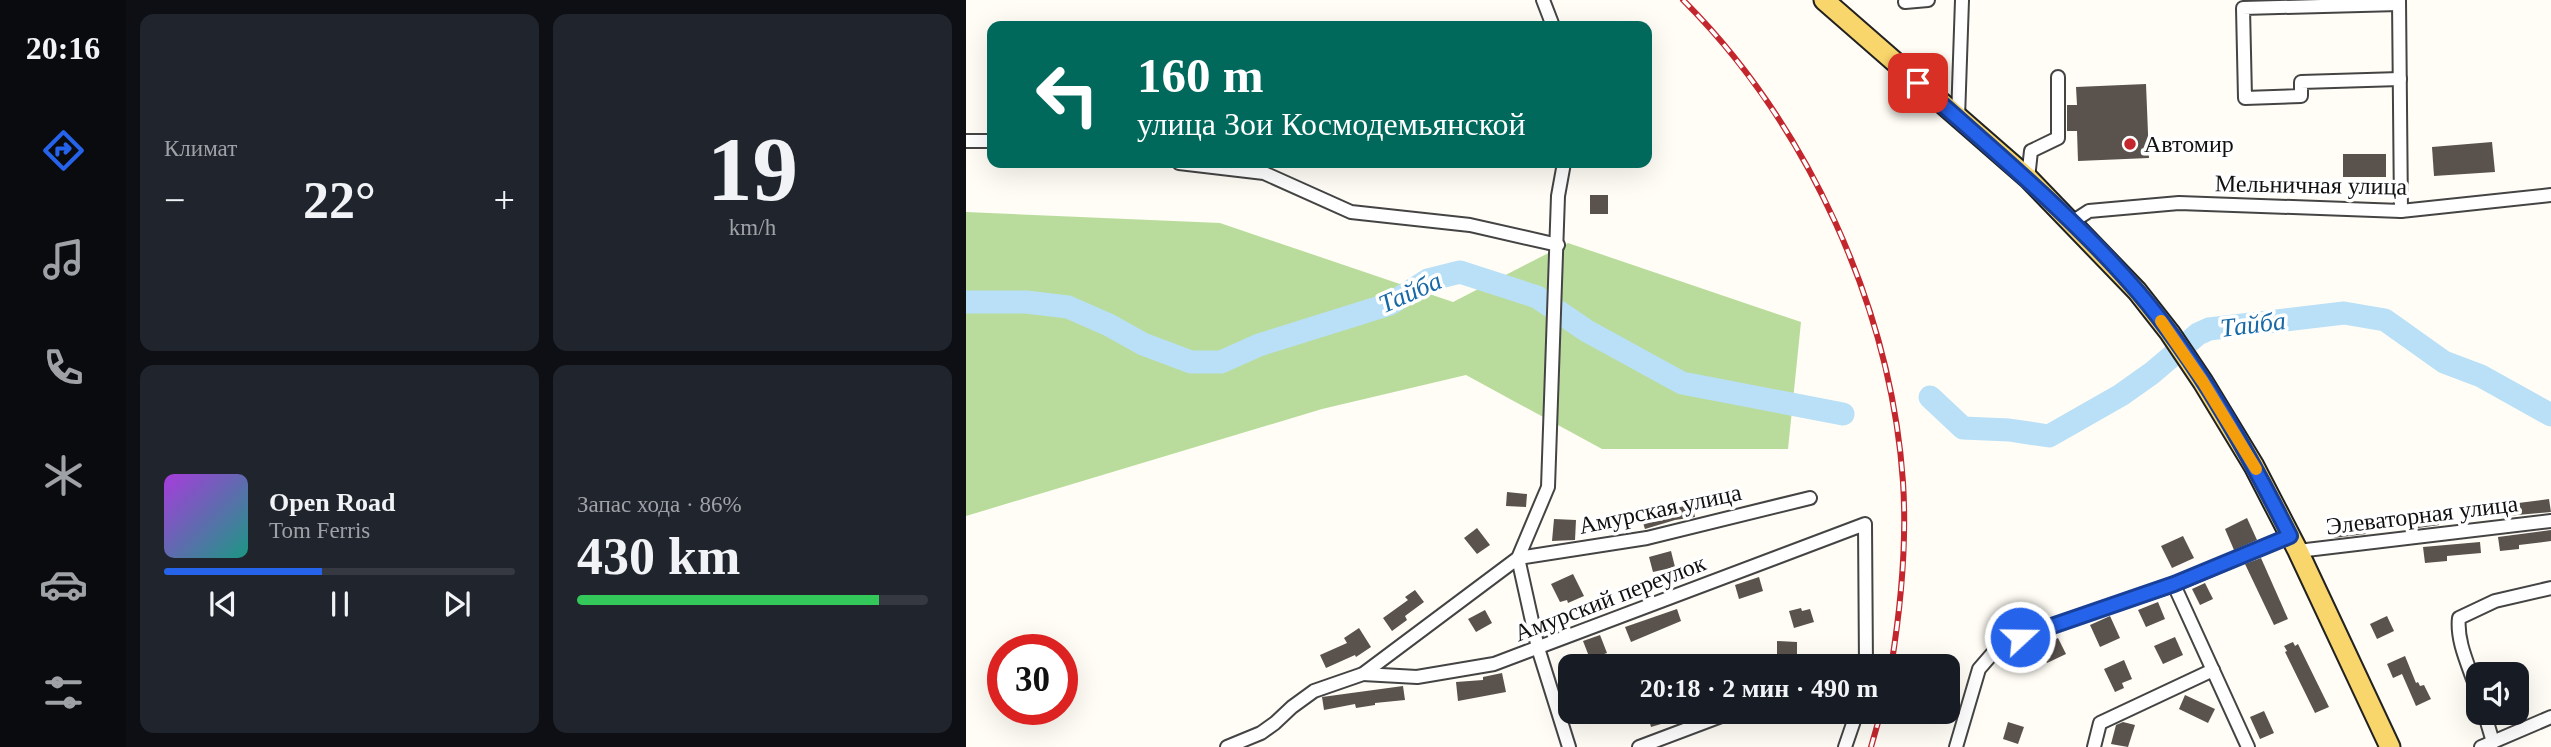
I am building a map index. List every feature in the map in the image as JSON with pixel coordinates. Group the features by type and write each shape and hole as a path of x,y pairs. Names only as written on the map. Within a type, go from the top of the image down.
{"main road":[{"path":"1824,0 2028,178 2137,292 2170,333 2254,466 2294,543 2390,747"}],"street":[{"path":"1543,0 1551,21"},
{"path":"1905,2 1928,0"},
{"path":"1958,118 1962,0"},
{"path":"2400,79 2301,82 2301,96 2245,98 2244,8 2399,2 2400,79 2401,211"},
{"path":"2028,178 2031,150 2058,138 2058,78"},
{"path":"966,141 987,141"},
{"path":"1222,168 1264,173 1351,212 1470,225 1558,245"},
{"path":"1227,747 1261,733 1314,691 1363,674 1518,558 1548,487 1558,196 1563,168"},
{"name":"Мельничная улица","path":"2072,222 2089,212 2179,203 2401,211 2551,195"},
{"name":"Амурская улица","path":"1518,558 1647,538 1810,498"},
{"name":"Элеваторная улица","path":"1956,747 1979,669 1999,646 2041,629 2294,543 2551,521"},
{"name":"Амурский переулок","path":"1363,674 1417,677 1494,664 1865,524 1866,654"},
{"path":"1518,558 1538,648 1569,747"},
{"path":"2174,584 2248,747"},
{"path":"2468,662 2458,628 2459,618 2495,601 2551,588"},
{"path":"2094,747 2100,723 2213,670"},
{"path":"2485,725 2487,745 2551,717"},
{"path":"1639,747 1700,724"},
{"path":"1844,747 1853,724"}],"green space":[{"path":"966,212 1220,223 1453,302 1568,243 1801,322 1788,449 1602,449 1466,375 1322,409 966,516"}],"building":[{"path":"2146,84 2149,158 2078,161 2077,131 2067,131 2067,105 2077,105 2076,87"},
{"path":"2492,142 2495,172 2434,176 2432,147"},
{"path":"2343,154 2386,154 2386,177 2343,177"},
{"path":"1590,195 1608,195 1608,214 1590,214"},
{"path":"1507,492 1527,494 1526,507 1506,506"},
{"path":"2549,499 2551,512 2496,517 2495,506"},
{"path":"1692,504 1695,517 1645,529 1641,517"},
{"path":"2437,510 2439,525 2418,528 2415,513"},
{"path":"2247,518 2257,540 2234,550 2225,529"},
{"path":"1554,519 1576,520 1575,540 1552,541"},
{"path":"2360,519 2360,524 2365,524 2366,534 2334,538 2333,520"},
{"path":"1477,528 1490,545 1477,554 1464,538"},
{"path":"2551,530 2551,541 2519,545 2519,549 2500,551 2498,537"},
{"path":"2183,536 2194,558 2172,568 2161,546"},
{"path":"2480,542 2481,553 2447,556 2447,561 2425,563 2423,547"},
{"path":"1671,551 1675,567 1653,572 1649,557"},
{"path":"2261,558 2288,619 2274,625 2245,564"},
{"path":"1573,574 1584,596 1568,603 1567,600 1560,602 1551,584"},
{"path":"1759,577 1763,591 1739,599 1735,585"},
{"path":"2205,583 2213,599 2200,605 2192,589"},
{"path":"1415,590 1424,602 1405,616 1407,620 1392,631 1383,618 1408,600 1405,597"},
{"path":"2158,602 2165,619 2146,627 2138,610"},
{"path":"1801,608 1802,611 1810,609 1814,622 1794,628 1789,611"},
{"path":"1677,609 1681,621 1631,642 1625,627"},
{"path":"1485,610 1492,623 1476,632 1468,619"},
{"path":"2110,616 2120,638 2100,647 2090,625"},
{"path":"2387,616 2394,631 2377,639 2370,624"},
{"path":"1359,628 1371,647 1356,657 1355,655 1326,668 1320,655 1347,643 1344,638"},
{"path":"1600,635 1607,653 1588,654 1583,641"},
{"path":"2175,637 2183,655 2163,664 2154,646"},
{"path":"2058,638 2066,654 2047,663 2040,646"},
{"path":"1777,641 1797,642 1797,654 1777,654"},
{"path":"2293,642 2295,646 2298,644 2329,707 2315,713 2285,652 2287,651 2284,646"},
{"path":"2405,656 2416,683 2424,685 2431,699 2416,706 2402,674 2393,678 2387,664"},
{"path":"2124,660 2132,679 2122,683 2124,688 2115,692 2104,669"},
{"path":"1502,673 1506,692 1458,701 1456,682 1483,680 1483,677"},
{"path":"1403,686 1405,700 1356,708 1355,704 1324,710 1322,697"},
{"path":"2185,695 2215,709 2208,723 2179,709"},
{"path":"2264,711 2274,733 2260,739 2250,717"},
{"path":"2008,722 2024,727 2018,744 2003,739"},
{"path":"2123,722 2135,725 2128,747 2111,744 2116,725"}],"waterway":[{"name":"Тайба","path":"966,302 1026,302 1068,307 1143,344 1191,362 1221,362 1259,345 1390,304 1428,280 1460,272 1537,297 1587,331 1682,383 1843,414"},
{"name":"Тайба","path":"1930,397 1963,428 2009,430 2049,436 2121,395 2198,334 2209,329 2344,313 2385,320 2444,362 2481,376 2551,415"}],"railway":[{"path":"1683,0 1728,49 1768,103 1804,161 1835,222 1861,285 1881,350 1895,416 1903,482 1902,575 1893,654"},
{"path":"1871,747 1878,724"}],"slow traffic":[{"path":"2161,321 2203,382 2256,469"}],"place":[{"name":"Автомир","path":"2130,144"}],"route":[{"path":"1918,83 2028,178 2137,292 2170,333 2203,382 2254,466 2290,536 2174,584 2020,637"}]}
